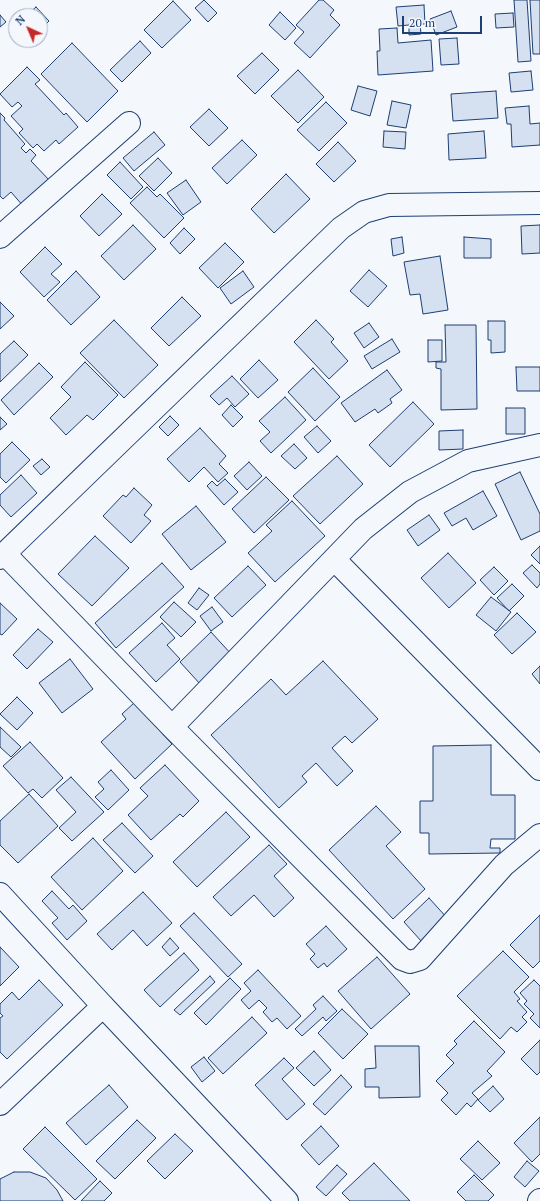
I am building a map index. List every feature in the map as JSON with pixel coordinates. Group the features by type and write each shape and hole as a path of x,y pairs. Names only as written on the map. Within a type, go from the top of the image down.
{"street":[{"path":"0,237 129,123"},
{"path":"540,203 389,205 364,212 341,228 2,556 402,959 410,962 420,959 504,866 540,836"},
{"path":"172,727 363,529 410,492 468,461 540,445"},
{"path":"334,559 540,769"},
{"path":"0,894 102,1006 286,1201"},
{"path":"0,1104 102,1006"}],"building":[{"path":"204,0 217,13 208,22 195,8"},
{"path":"319,0 323,0 334,10 330,15 340,25 310,58 294,43 304,32 296,25"},
{"path":"514,0 527,0 531,61 518,62"},
{"path":"530,0 540,0 540,54 533,54"},
{"path":"173,1 191,20 162,48 144,30"},
{"path":"424,5 425,24 420,24 421,34 409,35 409,25 398,26 396,7"},
{"path":"451,11 457,27 436,35 430,19"},
{"path":"280,12 296,28 285,40 269,25"},
{"path":"513,13 514,27 496,28 495,14"},
{"path":"0,15 6,22 0,27"},
{"path":"397,28 398,43 431,40 433,71 378,75 377,51 380,51 379,29"},
{"path":"457,38 459,64 441,65 439,39"},
{"path":"140,41 151,53 122,82 110,70"},
{"path":"72,43 118,91 87,122 41,74"},
{"path":"262,53 279,70 255,94 237,76"},
{"path":"27,67 40,80 35,84 64,115 66,113 78,127 59,144 56,140 44,151 37,144 33,148 19,133 23,129 11,116 22,106 18,102 12,107 0,94"},
{"path":"298,70 324,97 298,123 271,96"},
{"path":"531,71 533,90 511,92 509,73"},
{"path":"358,86 377,91 370,116 351,110"},
{"path":"496,91 498,118 453,121 451,94"},
{"path":"392,101 411,105 406,128 387,125"},
{"path":"326,102 347,123 319,151 297,130"},
{"path":"529,106 530,124 540,123 540,145 512,147 511,124 507,124 505,108"},
{"path":"209,109 228,128 209,146 190,127"},
{"path":"0,113 5,118 4,120 25,144 21,148 26,153 30,149 36,155 31,161 51,182 24,207 11,192 3,199 0,196"},
{"path":"384,131 406,132 405,149 383,147"},
{"path":"484,131 486,158 449,160 448,134"},
{"path":"154,132 165,145 134,171 123,158"},
{"path":"242,140 257,155 227,184 212,168"},
{"path":"338,142 356,161 334,182 316,164"},
{"path":"158,158 172,173 154,191 139,176"},
{"path":"120,162 143,187 131,199 107,175"},
{"path":"286,174 310,199 274,233 251,209"},
{"path":"186,180 201,202 183,215 167,193"},
{"path":"147,187 157,197 160,194 184,218 164,238 130,203"},
{"path":"102,194 122,214 99,236 80,216"},
{"path":"133,225 156,249 124,280 101,256"},
{"path":"540,225 540,253 522,254 521,226"},
{"path":"184,228 195,239 180,254 170,243"},
{"path":"402,237 404,253 393,256 391,239"},
{"path":"464,237 491,239 491,258 464,258"},
{"path":"225,243 244,262 218,288 199,268"},
{"path":"45,247 62,264 51,274 60,282 44,297 20,272"},
{"path":"440,256 448,310 423,314 420,294 410,295 404,262"},
{"path":"369,270 387,286 368,307 350,291"},
{"path":"76,271 100,297 71,325 47,300"},
{"path":"243,271 254,287 231,304 220,288"},
{"path":"182,297 201,316 169,346 151,328"},
{"path":"0,302 14,316 0,329"},
{"path":"114,320 158,365 124,398 80,353"},
{"path":"316,320 334,339 331,342 348,361 329,379 294,342"},
{"path":"488,321 505,321 505,352 491,353 491,340 488,340"},
{"path":"369,323 379,337 364,348 354,333"},
{"path":"445,325 476,325 477,409 441,410 441,369 436,368 436,362 446,362"},
{"path":"392,339 400,352 372,369 364,356"},
{"path":"428,340 442,340 442,361 428,362"},
{"path":"14,341 28,355 0,382 0,354"},
{"path":"259,360 278,380 258,398 240,379"},
{"path":"85,362 118,395 93,420 87,415 66,435 50,418 71,397 61,387"},
{"path":"39,363 53,377 14,415 1,400"},
{"path":"516,367 540,367 540,391 517,391"},
{"path":"313,368 340,397 315,421 288,392"},
{"path":"387,370 402,390 390,399 392,403 378,413 375,409 355,422 341,403"},
{"path":"232,376 249,394 235,407 227,398 219,405 210,396"},
{"path":"285,397 306,420 271,453 260,441 270,432 259,421"},
{"path":"413,402 434,424 390,467 369,445"},
{"path":"231,405 243,417 233,427 222,415"},
{"path":"506,408 525,408 525,434 506,434"},
{"path":"170,416 179,425 168,436 159,427"},
{"path":"0,417 7,424 0,430"},
{"path":"317,426 331,441 318,453 304,437"},
{"path":"200,428 226,456 219,464 228,473 218,482 204,467 189,482 167,459"},
{"path":"463,430 463,449 439,450 439,431"},
{"path":"12,442 30,460 6,483 0,477 0,454"},
{"path":"294,444 307,458 295,469 281,456"},
{"path":"337,456 363,484 320,524 293,496"},
{"path":"42,459 50,467 41,475 33,466"},
{"path":"249,462 262,476 247,490 234,476"},
{"path":"520,472 540,514 540,531 521,540 495,484"},
{"path":"21,475 37,493 11,517 0,505 0,495"},
{"path":"266,477 289,500 254,533 232,509"},
{"path":"225,479 238,492 224,505 207,486 212,481 217,486"},
{"path":"134,488 152,505 144,515 151,521 131,543 103,516 123,495 126,497"},
{"path":"483,491 497,516 473,530 466,518 452,526 444,513"},
{"path":"292,501 325,536 275,582 248,553 272,531 266,525"},
{"path":"196,506 226,542 191,570 162,534"},
{"path":"429,515 440,530 418,546 407,530"},
{"path":"95,536 129,568 92,606 58,574"},
{"path":"540,546 540,564 531,555"},
{"path":"448,553 476,583 449,608 421,578"},
{"path":"162,563 184,587 116,648 95,623"},
{"path":"532,565 540,573 540,584 537,588 523,573"},
{"path":"248,566 266,585 232,617 214,598"},
{"path":"494,567 508,581 494,595 480,580"},
{"path":"512,584 524,596 509,611 497,598"},
{"path":"199,588 209,595 197,610 188,603"},
{"path":"491,597 511,612 496,631 476,615"},
{"path":"174,602 196,622 181,637 160,617"},
{"path":"0,603 17,619 2,635 0,634"},
{"path":"212,607 223,622 211,631 200,616"},
{"path":"517,613 536,632 512,654 494,635"},
{"path":"162,623 175,638 167,645 180,659 156,682 129,653"},
{"path":"38,629 53,642 27,669 13,655"},
{"path":"211,632 232,655 201,685 180,662"},
{"path":"70,659 93,689 62,713 39,683"},
{"path":"323,661 378,719 352,743 345,736 332,748 353,771 337,786 316,763 302,776 307,782 279,808 211,735 271,679 286,695"},
{"path":"540,666 540,684 532,674"},
{"path":"17,697 33,713 17,730 0,714"},
{"path":"134,703 172,744 135,779 101,742 126,719 122,714"},
{"path":"0,727 21,747 11,757 0,747"},
{"path":"30,742 63,778 42,798 33,789 28,793 3,766"},
{"path":"491,745 491,795 515,795 515,839 491,839 490,848 500,848 500,853 429,854 429,833 420,833 420,801 433,801 433,746"},
{"path":"165,765 199,801 183,817 180,814 151,840 128,815 148,796 140,788"},
{"path":"111,770 129,790 108,810 95,797 104,789 98,782"},
{"path":"71,777 104,812 72,841 59,828 76,812 56,790"},
{"path":"29,794 58,826 18,863 0,845 0,821"},
{"path":"376,806 401,832 386,846 425,889 393,919 329,850"},
{"path":"226,812 250,837 197,887 173,862"},
{"path":"122,823 153,856 135,873 103,840"},
{"path":"93,838 123,871 82,910 51,877"},
{"path":"269,845 287,864 274,876 294,898 274,917 254,895 231,916 213,897"},
{"path":"52,891 69,909 73,905 87,921 67,940 52,923 58,918 42,901"},
{"path":"143,892 172,923 147,946 133,930 112,950 97,934"},
{"path":"429,898 448,919 422,942 404,922"},
{"path":"194,913 242,964 228,977 180,926"},
{"path":"540,915 540,961 533,968 510,945"},
{"path":"326,926 347,949 327,967 324,963 318,968 310,959 315,954 306,944"},
{"path":"170,938 179,948 170,956 162,947"},
{"path":"0,947 19,967 0,986"},
{"path":"503,951 529,977 514,992 520,999 517,1001 527,1012 522,1017 527,1022 517,1032 511,1027 500,1039 457,996"},
{"path":"184,953 199,970 160,1007 144,990"},
{"path":"377,957 410,994 371,1029 338,991"},
{"path":"258,970 301,1016 287,1029 277,1018 272,1022 263,1012 267,1008 259,1000 249,1009 241,1000 251,991 244,983"},
{"path":"210,976 215,982 180,1015 174,1010"},
{"path":"230,978 241,989 206,1025 194,1013"},
{"path":"39,980 63,1005 7,1059 0,1052 0,1018 3,1016 0,1013 0,1004 12,992 19,1000"},
{"path":"534,980 540,986 540,1028 530,1018 534,1014 524,1004 527,1001 520,993"},
{"path":"323,996 337,1011 326,1021 323,1017 302,1036 295,1029 316,1009 313,1005"},
{"path":"342,1009 368,1034 343,1059 318,1033"},
{"path":"252,1017 267,1033 223,1074 208,1058"},
{"path":"474,1021 505,1052 487,1071 492,1076 472,1093 478,1099 471,1107 467,1103 456,1115 441,1100 448,1093 436,1081 454,1063 446,1055 457,1044 454,1041"},
{"path":"540,1040 540,1072 537,1075 521,1059"},
{"path":"375,1046 419,1046 420,1097 379,1098 379,1087 365,1087 365,1069 376,1068"},
{"path":"314,1051 331,1070 314,1086 296,1068"},
{"path":"204,1057 215,1071 202,1082 191,1067"},
{"path":"284,1058 294,1068 282,1079 305,1104 287,1120 255,1085"},
{"path":"341,1075 352,1087 325,1115 313,1104"},
{"path":"109,1085 128,1107 86,1145 66,1123"},
{"path":"493,1086 504,1099 490,1112 478,1100"},
{"path":"540,1117 540,1154 532,1162 514,1143"},
{"path":"137,1120 156,1138 115,1179 96,1161"},
{"path":"321,1126 339,1146 319,1165 301,1145"},
{"path":"45,1127 97,1179 75,1200 23,1149"},
{"path":"175,1134 193,1151 165,1179 147,1161"},
{"path":"478,1141 500,1163 482,1180 460,1159"},
{"path":"527,1161 539,1171 525,1187 514,1177"},
{"path":"374,1163 410,1201 350,1201 342,1193"},
{"path":"337,1165 347,1174 326,1196 316,1187"},
{"path":"14,1172 30,1172 46,1178 57,1190 63,1201 0,1201 0,1179"},
{"path":"474,1175 494,1195 488,1201 466,1201 457,1192"},
{"path":"100,1181 112,1193 104,1201 81,1201"}]}
